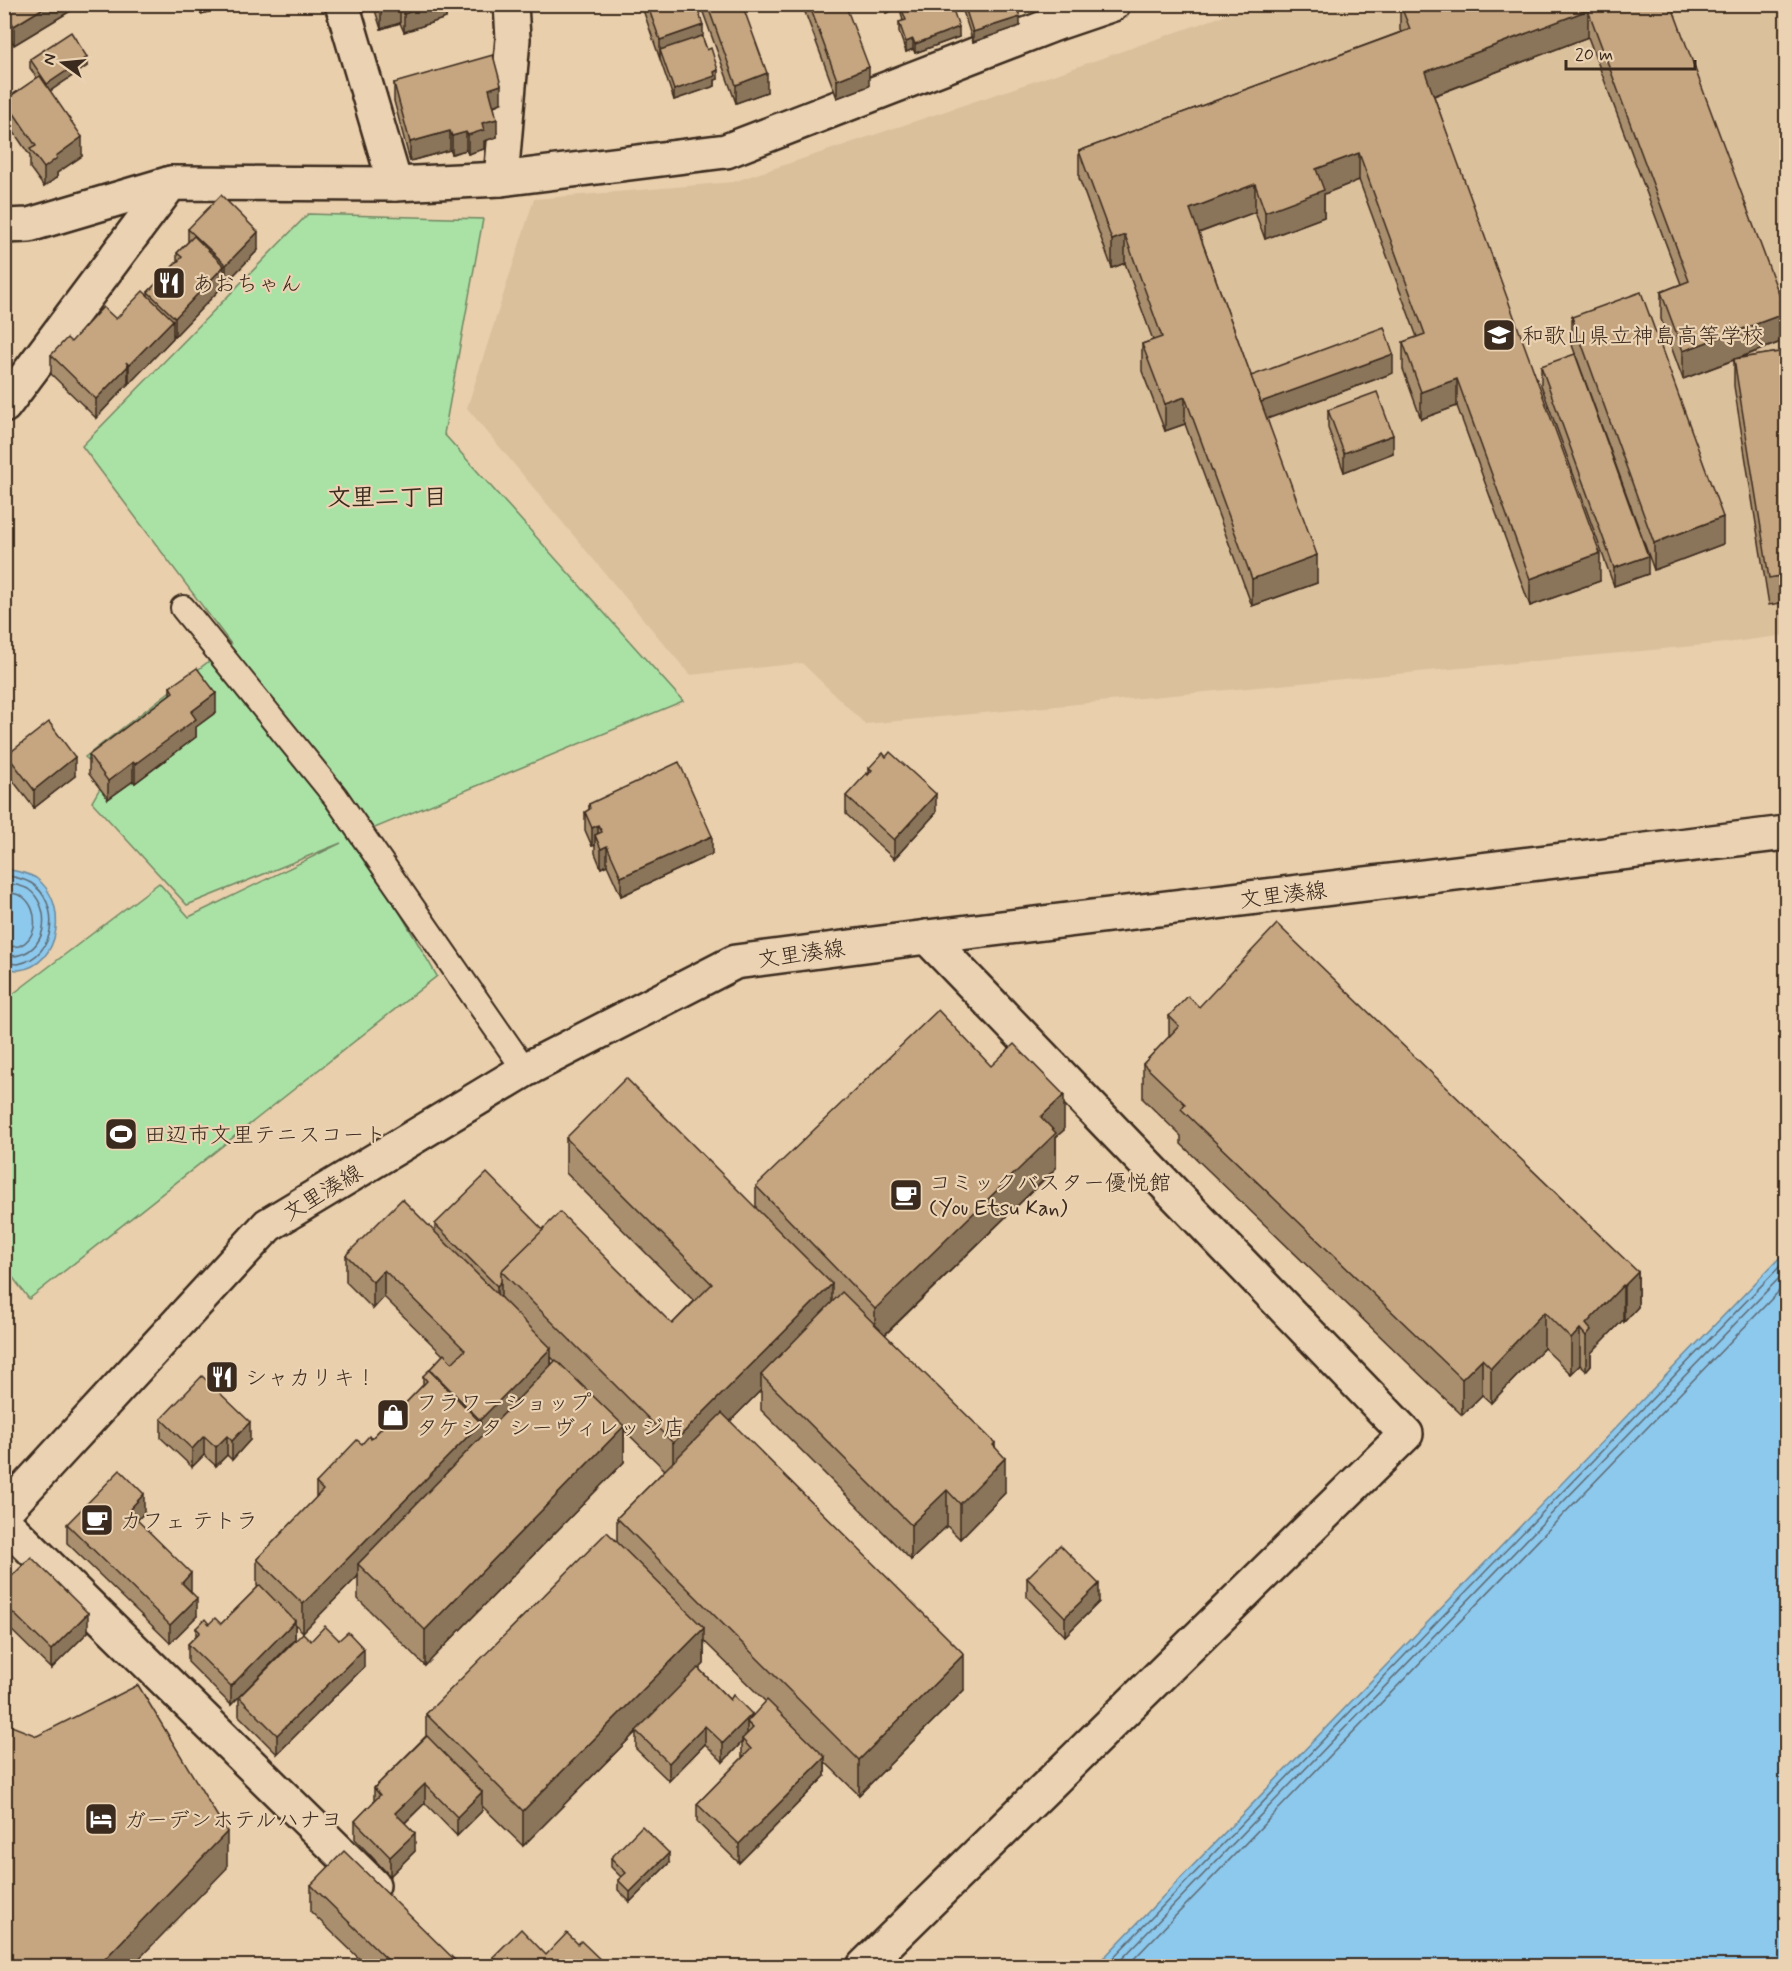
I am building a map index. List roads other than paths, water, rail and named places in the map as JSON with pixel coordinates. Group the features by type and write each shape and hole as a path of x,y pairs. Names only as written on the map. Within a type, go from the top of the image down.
{"street":[{"path":"342,4 395,183"},
{"path":"501,179 513,39 511,4"},
{"path":"4,226 29,225 171,183 395,183 501,179 726,151 1054,14 1113,4"},
{"path":"4,406 171,183"},
{"name":"文里湊線","path":"4,1512 268,1225 525,1070 735,962 1786,832"},
{"path":"864,1966 1406,1434 927,937"},
{"path":"4,1522 397,1908"}],"lane":[{"path":"183,608 335,796 525,1070"}],"water":[{"path":"5,869 36,878 46,889 53,902 56,916 56,931 52,945 44,957 33,966 19,970 5,968"},
{"path":"1786,1251 1786,1966 1096,1966"}],"place":[{"name":"あおちゃん","path":"169,283"},
{"name":"和歌山県立神島高等学校","path":"1499,335"},
{"name":"田辺市文里テニスコート","path":"121,1134"},
{"name":"コミックバスター優悦館 (You Etsu Kan)","path":"906,1195"},
{"name":"シャカリキ！","path":"222,1377"},
{"name":"フラワーショップ タケシタ シーヴィレッジ店","path":"393,1415"},
{"name":"カフェ テトラ","path":"97,1520"},
{"name":"ガーデンホテルハナヨ","path":"101,1819"}],"district":[{"name":"文里二丁目","path":"387,497"}]}
